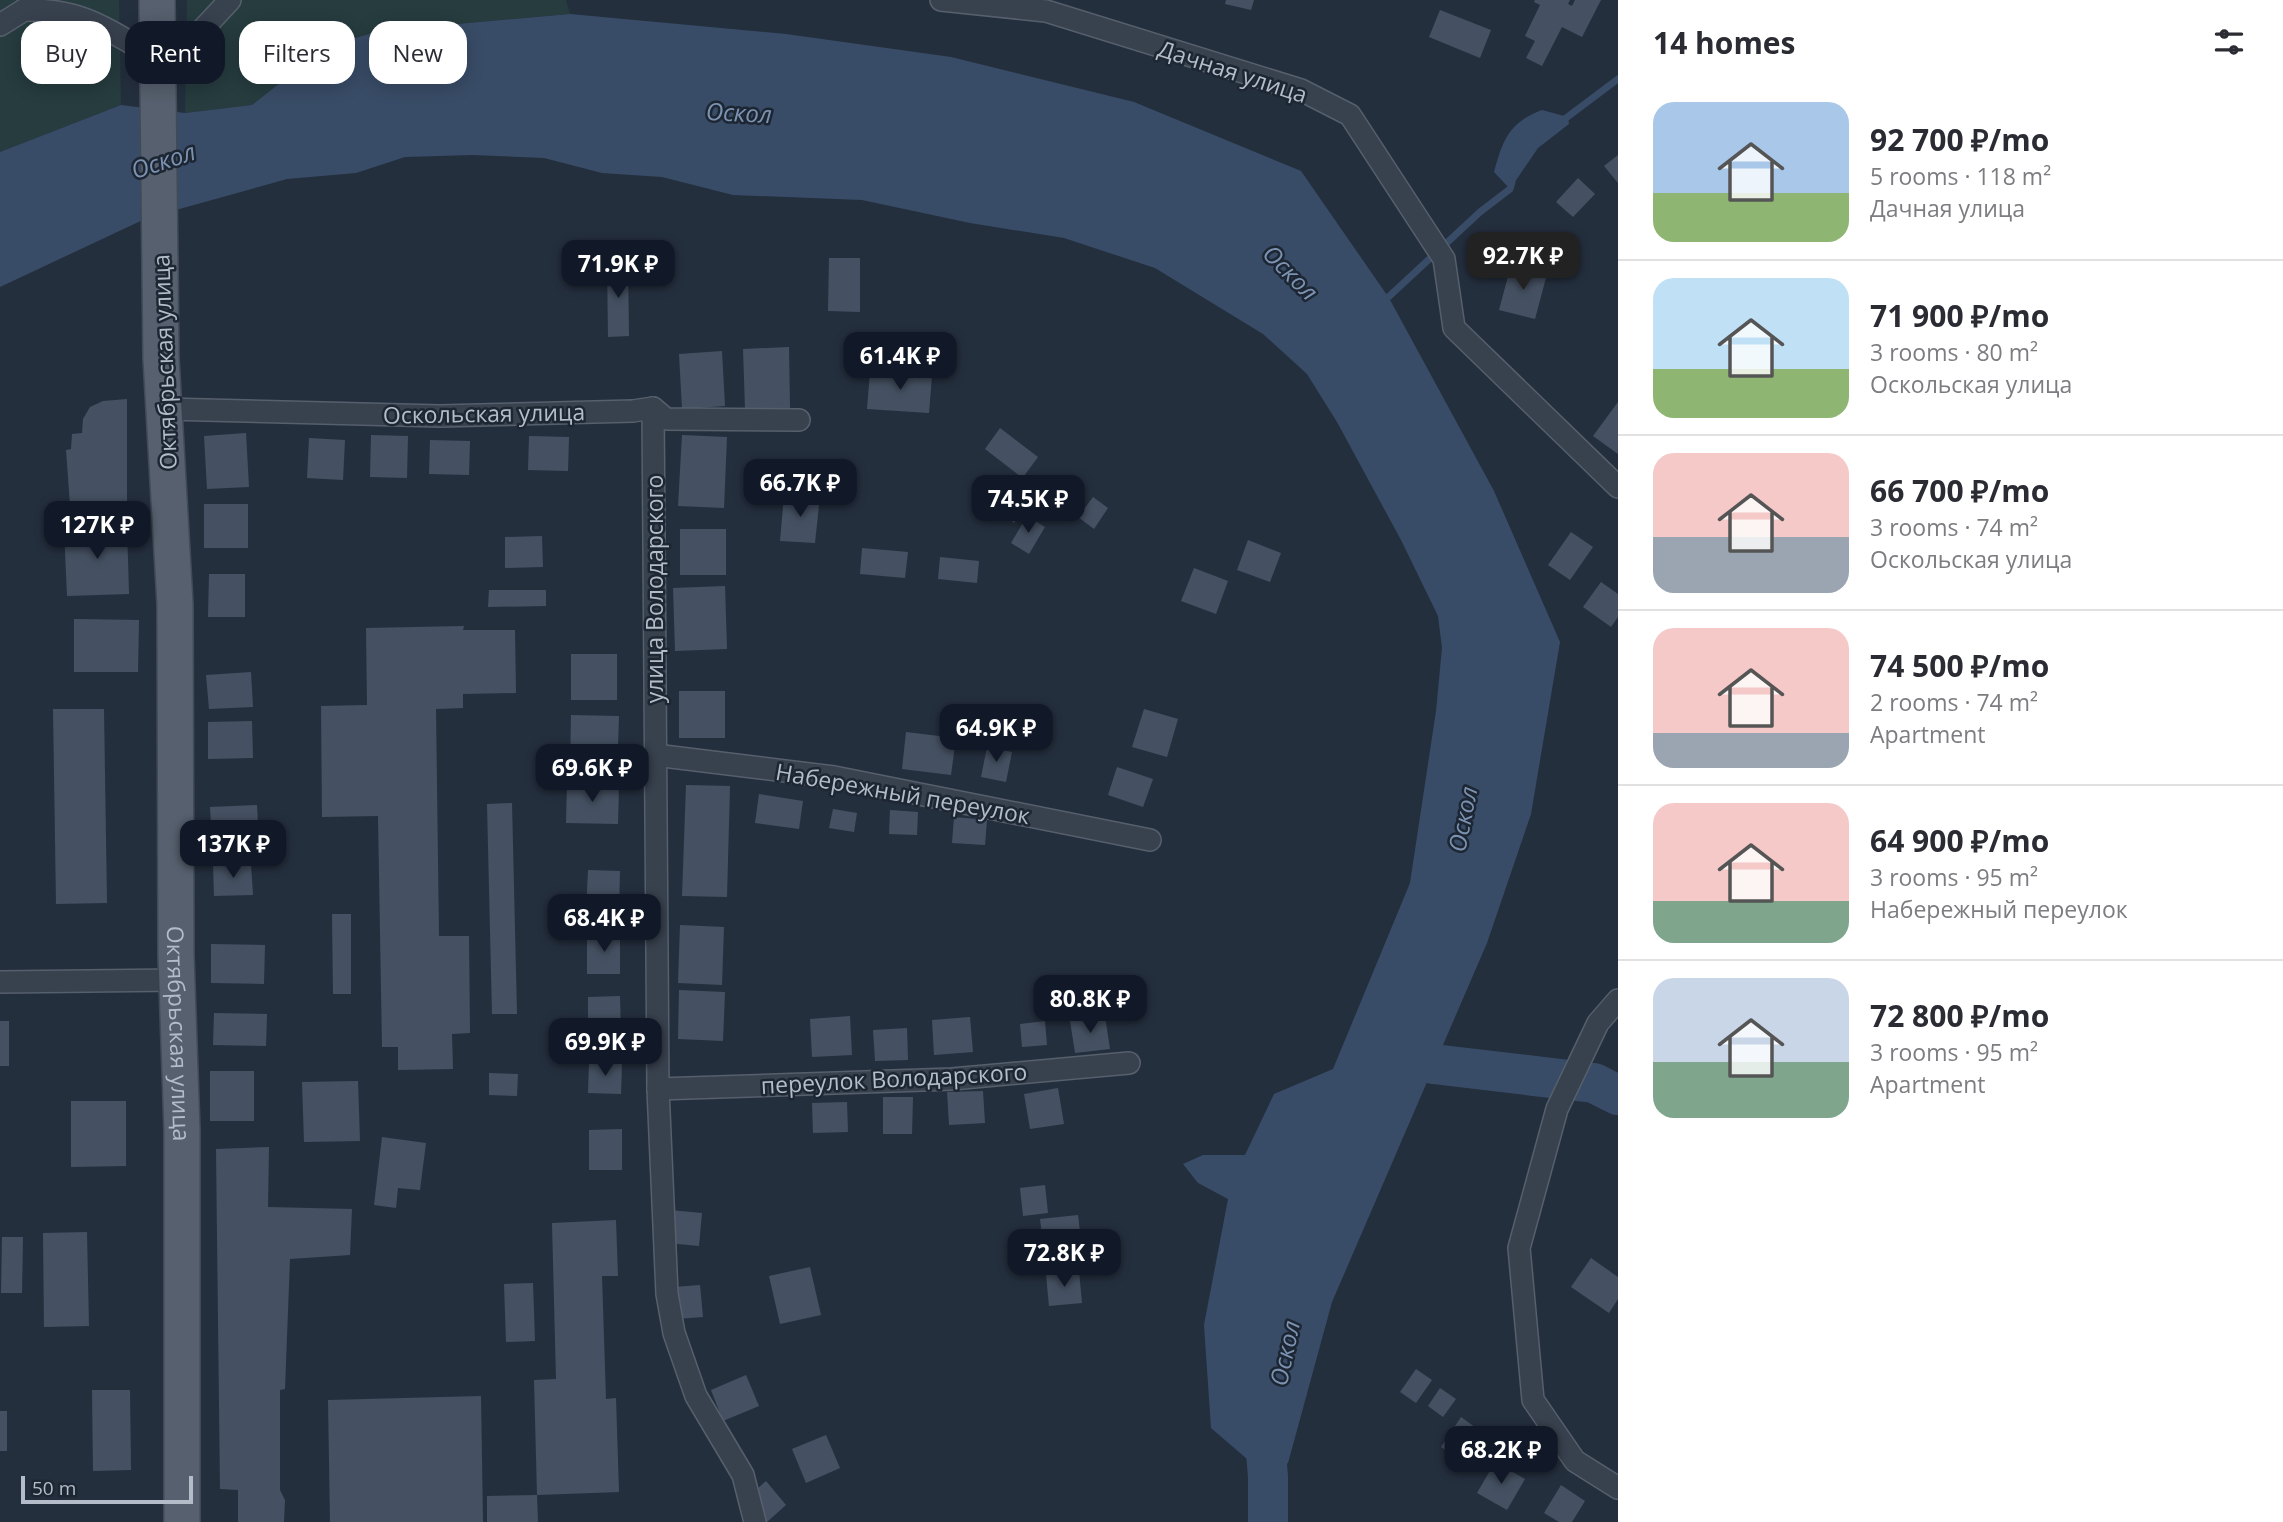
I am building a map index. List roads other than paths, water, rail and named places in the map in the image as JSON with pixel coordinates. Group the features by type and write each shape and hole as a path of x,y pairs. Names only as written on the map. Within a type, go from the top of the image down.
{"main road":[{"name":"Октябрьская улица","path":"157,0 161,358 175,604 177,981 182,1130 182,1522"}],"street":[{"path":"0,25 21,5 53,9 96,22 146,52 189,44 230,0"},
{"name":"Дачная улица","path":"942,0 1046,11 1301,90 1350,115 1444,259 1454,328 1618,487"},
{"name":"Оскольская улица","path":"165,409 440,416 633,411 653,408 666,419 799,420"},
{"name":"улица Володарского","path":"653,408 658,1089 667,1294 674,1333 696,1396 743,1475 755,1522"},
{"name":"Набережный переулок","path":"655,755 834,777 1150,840"},
{"path":"0,982 177,981"},
{"path":"1618,1000 1598,1023 1557,1109 1519,1248 1533,1400 1575,1461 1618,1488"},
{"name":"переулок Володарского","path":"658,1089 952,1079 1129,1063"}],"water":[{"path":"570,14 786,34 951,57 1134,102 1301,171 1389,298 1494,491 1560,642 1531,814 1487,943 1332,1302 1288,1463 1268,1477 1211,1428 1204,1325 1228,1199 1198,1183 1183,1164 1203,1155 1245,1155 1274,1094 1333,1069 1410,883 1436,711 1442,648 1438,616 1401,540 1337,422 1307,374 1263,334 1155,268 1064,238 970,223 862,200 733,195 662,177 602,173 544,158 472,155 405,157 356,173 287,179 147,218 0,287 0,152 121,105 185,113 252,105 278,84 355,84 355,38 369,34 369,84 467,84 467,23"},
{"path":"1542,110 1568,117 1569,124 1538,148 1510,189 1494,172 1504,142 1521,121"}],"waterway":[{"path":"1562,121 1618,79"},
{"path":"1383,302 1480,212 1510,189 1512,182"},
{"path":"1433,1064 1594,1083 1618,1095"},
{"name":"Оскол","path":"1268,1522 1265,1440 1269,1424"}]}
